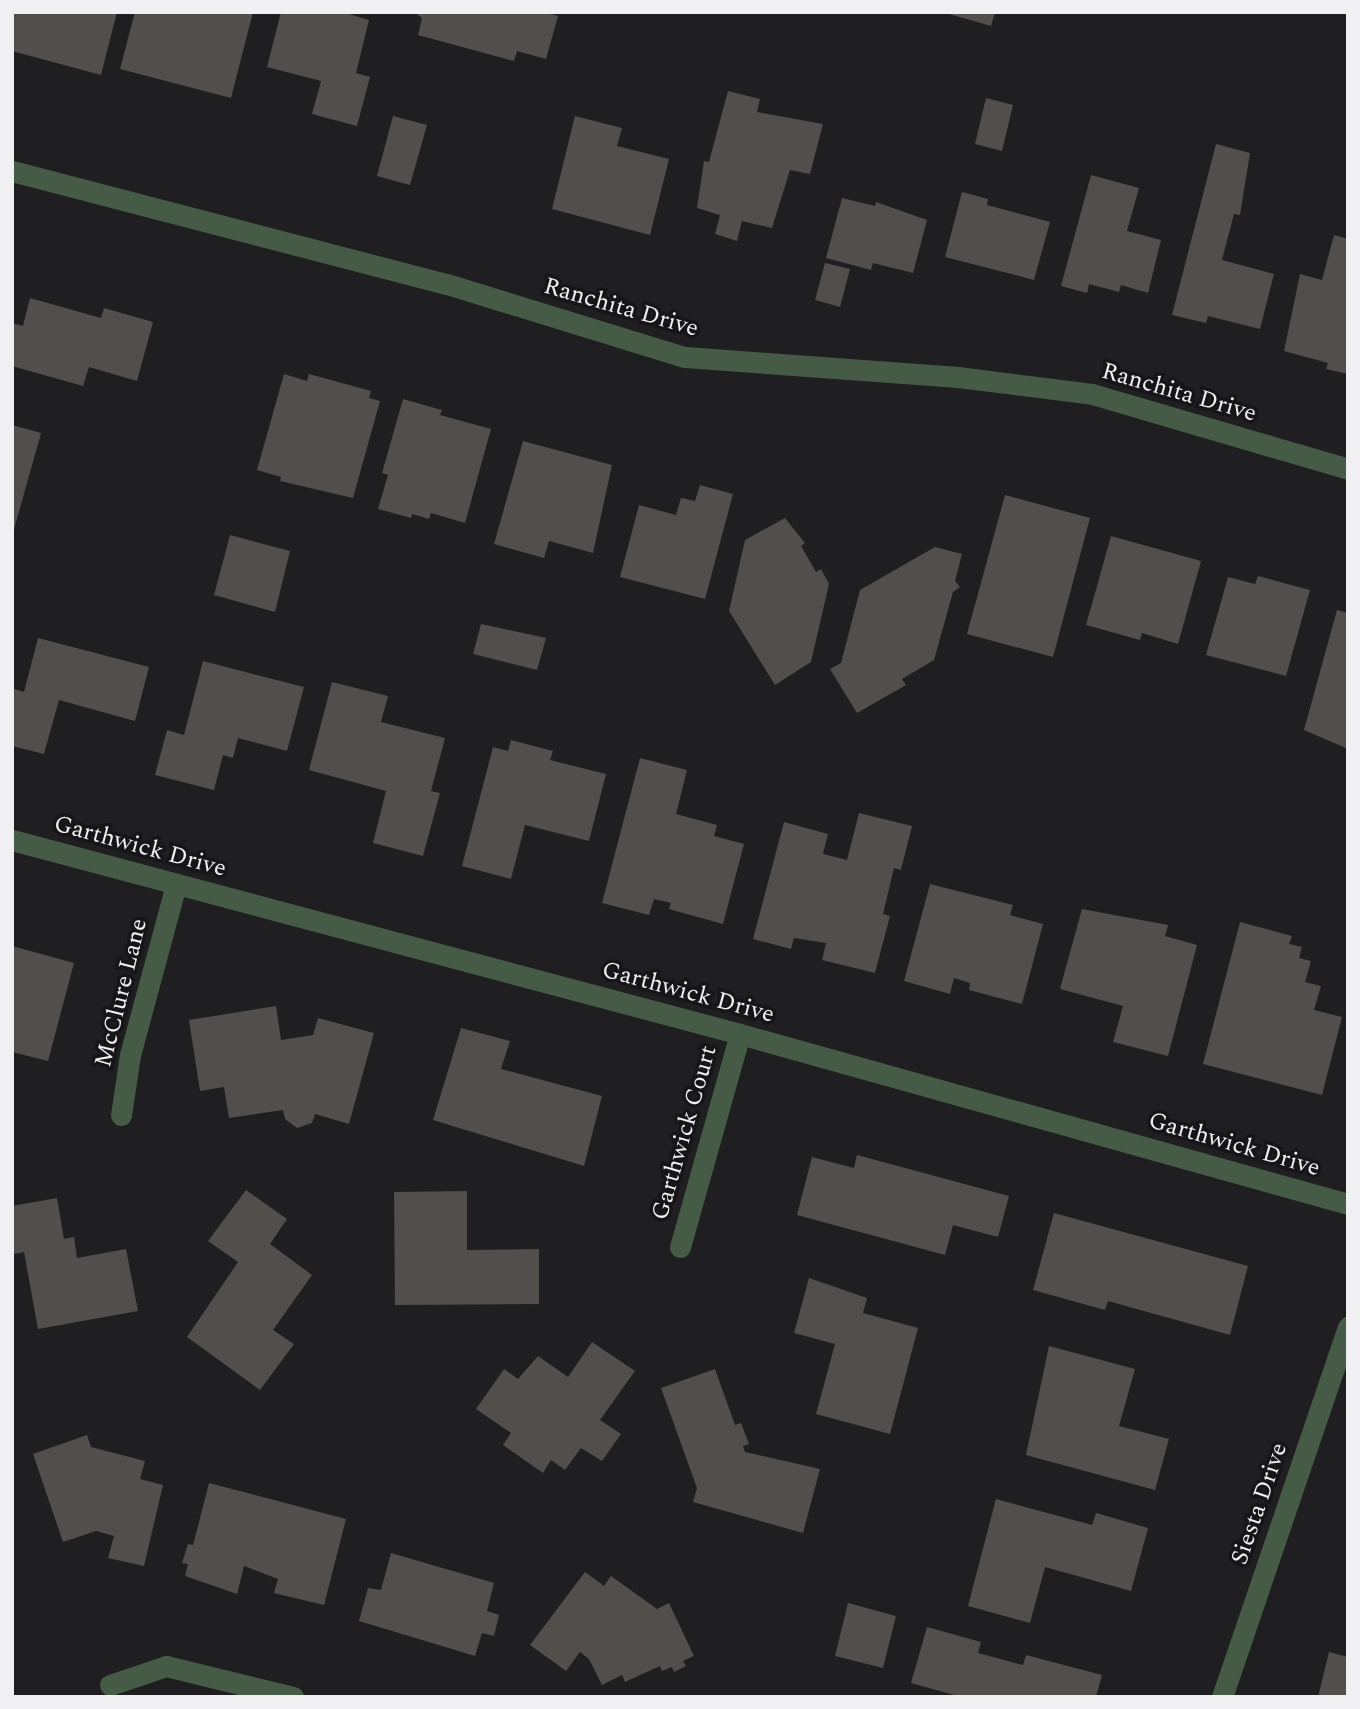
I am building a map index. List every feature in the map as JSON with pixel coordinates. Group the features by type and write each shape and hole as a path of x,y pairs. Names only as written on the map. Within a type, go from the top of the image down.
{"street":[{"name":"Ranchita Drive","path":"12,171 447,284 685,357 958,377 1092,394 1348,469"},
{"name":"Garthwick Drive","path":"12,840 740,1034 1348,1204"},
{"name":"McClure Lane","path":"121,1115 130,1055 176,884"},
{"name":"Garthwick Court","path":"680,1247 740,1034"},
{"name":"Siesta Drive","path":"1222,1697 1348,1327"},
{"path":"110,1685 166,1666 293,1697"}],"building":[{"path":"12,12 117,12 101,75 12,51"},
{"path":"135,12 253,12 231,98 120,69"},
{"path":"281,12 342,12 369,20 356,73 370,77 357,126 312,114 321,81 267,67"},
{"path":"414,12 542,12 558,16 546,59 517,51 514,61 418,35 422,18"},
{"path":"942,12 995,12 991,26"},
{"path":"728,91 760,99 757,112 823,124 810,174 790,170 772,228 742,221 737,241 715,234 720,215 697,208 704,161 709,162"},
{"path":"986,98 1013,105 1002,151 975,144"},
{"path":"393,116 427,125 410,185 377,176"},
{"path":"575,116 622,128 617,146 669,159 650,235 552,209"},
{"path":"1216,144 1250,153 1240,215 1234,214 1222,260 1274,274 1260,329 1208,316 1206,323 1172,315"},
{"path":"1091,175 1139,188 1127,231 1161,240 1148,293 1121,285 1119,292 1089,284 1087,293 1061,286"},
{"path":"962,192 988,199 987,205 1050,222 1034,280 945,257"},
{"path":"842,198 875,206 876,202 927,220 913,273 873,263 871,270 826,258"},
{"path":"1334,235 1348,239 1348,374 1326,369 1328,363 1284,351 1300,274 1322,280"},
{"path":"825,263 850,269 840,307 815,300"},
{"path":"30,298 101,318 104,308 153,322 137,381 89,367 83,386 12,366 12,323 23,326"},
{"path":"284,374 307,381 309,374 371,391 369,398 380,401 353,498 280,481 281,477 257,470"},
{"path":"403,399 442,410 440,415 491,429 465,523 431,513 429,519 412,514 411,518 378,509 388,475 382,473"},
{"path":"12,425 41,433 13,533 12,533"},
{"path":"523,441 612,465 593,553 549,541 544,558 494,544"},
{"path":"700,485 733,494 705,599 620,577 639,505 676,515 681,498 695,501"},
{"path":"1005,495 1090,518 1053,657 967,634"},
{"path":"785,518 805,543 801,546 816,572 821,569 829,584 811,662 775,685 729,611 745,540"},
{"path":"230,535 290,551 275,612 214,595"},
{"path":"1111,536 1201,561 1178,644 1142,633 1140,640 1086,625"},
{"path":"935,547 962,554 955,581 960,587 953,592 934,660 902,679 906,685 857,713 830,669 841,663 860,590"},
{"path":"1258,576 1310,590 1286,676 1206,655 1228,577 1255,584"},
{"path":"1337,610 1348,613 1348,749 1304,730"},
{"path":"481,624 546,638 537,670 473,654"},
{"path":"38,638 149,667 135,721 59,700 44,754 12,746 12,695 14,689 24,692"},
{"path":"203,661 304,687 287,751 238,738 233,758 223,755 214,790 155,775 167,730 184,735"},
{"path":"332,682 388,696 381,722 445,738 431,791 440,793 423,856 373,843 386,791 309,770"},
{"path":"511,740 553,751 550,760 606,774 589,841 525,825 511,879 462,866 493,747 508,751"},
{"path":"640,758 687,770 676,814 717,825 714,836 744,844 723,924 669,909 671,903 654,899 649,915 602,903"},
{"path":"859,813 912,826 901,870 894,868 883,914 890,916 875,973 822,960 826,943 794,938 791,949 753,939 784,822 828,834 823,854 847,860"},
{"path":"930,884 1013,905 1010,915 1043,924 1022,1004 969,990 970,983 954,978 950,994 904,981"},
{"path":"1082,909 1168,925 1165,936 1197,945 1168,1056 1113,1042 1123,1006 1060,989"},
{"path":"1240,922 1292,936 1289,944 1302,947 1299,958 1311,961 1305,982 1321,986 1314,1010 1342,1017 1322,1095 1203,1064"},
{"path":"12,946 74,963 48,1061 12,1052"},
{"path":"276,1006 281,1040 313,1035 318,1018 374,1033 349,1124 315,1114 312,1123 297,1128 285,1119 283,1110 229,1118 224,1087 200,1091 189,1020"},
{"path":"461,1028 510,1041 501,1069 602,1096 584,1166 433,1120"},
{"path":"857,1155 1009,1196 998,1237 953,1225 945,1255 797,1215 812,1157 854,1168"},
{"path":"246,1190 287,1219 270,1244 312,1275 273,1330 294,1344 260,1390 187,1337 238,1262 208,1241"},
{"path":"467,1191 467,1250 539,1249 539,1304 395,1305 394,1192"},
{"path":"57,1198 64,1239 74,1237 77,1258 126,1249 138,1311 38,1329 24,1252 14,1254 12,1206"},
{"path":"1054,1213 1248,1266 1230,1335 1108,1301 1105,1310 1033,1290"},
{"path":"809,1278 867,1298 863,1313 918,1328 890,1434 816,1414 835,1344 794,1333"},
{"path":"592,1342 635,1371 600,1420 621,1434 602,1461 581,1448 565,1470 551,1460 543,1473 503,1445 511,1433 476,1409 504,1369 518,1379 538,1356 568,1377"},
{"path":"1049,1346 1135,1369 1119,1426 1169,1439 1155,1490 1026,1455"},
{"path":"715,1369 735,1425 741,1423 749,1444 743,1446 745,1452 820,1469 803,1533 693,1502 697,1488 661,1388"},
{"path":"87,1435 91,1447 145,1461 140,1479 163,1485 144,1566 108,1558 114,1536 96,1531 63,1542 33,1454"},
{"path":"209,1483 346,1519 324,1605 274,1593 278,1579 244,1566 237,1594 185,1576 188,1564 182,1563 188,1544 193,1545"},
{"path":"996,1499 1092,1525 1096,1513 1148,1528 1131,1591 1045,1567 1030,1623 968,1606"},
{"path":"391,1553 494,1583 487,1611 499,1615 494,1636 482,1633 475,1656 359,1621 368,1588 381,1590"},
{"path":"585,1572 604,1586 611,1576 657,1609 669,1603 694,1656 683,1661 686,1666 674,1672 672,1667 662,1671 660,1666 625,1682 622,1675 602,1685 589,1659 580,1652 566,1671 530,1645"},
{"path":"848,1603 896,1616 883,1668 835,1656"},
{"path":"927,1627 981,1642 978,1653 1023,1665 1026,1655 1102,1675 1096,1697 961,1697 911,1683"},
{"path":"1329,1652 1348,1657 1348,1697 1318,1697"}]}
